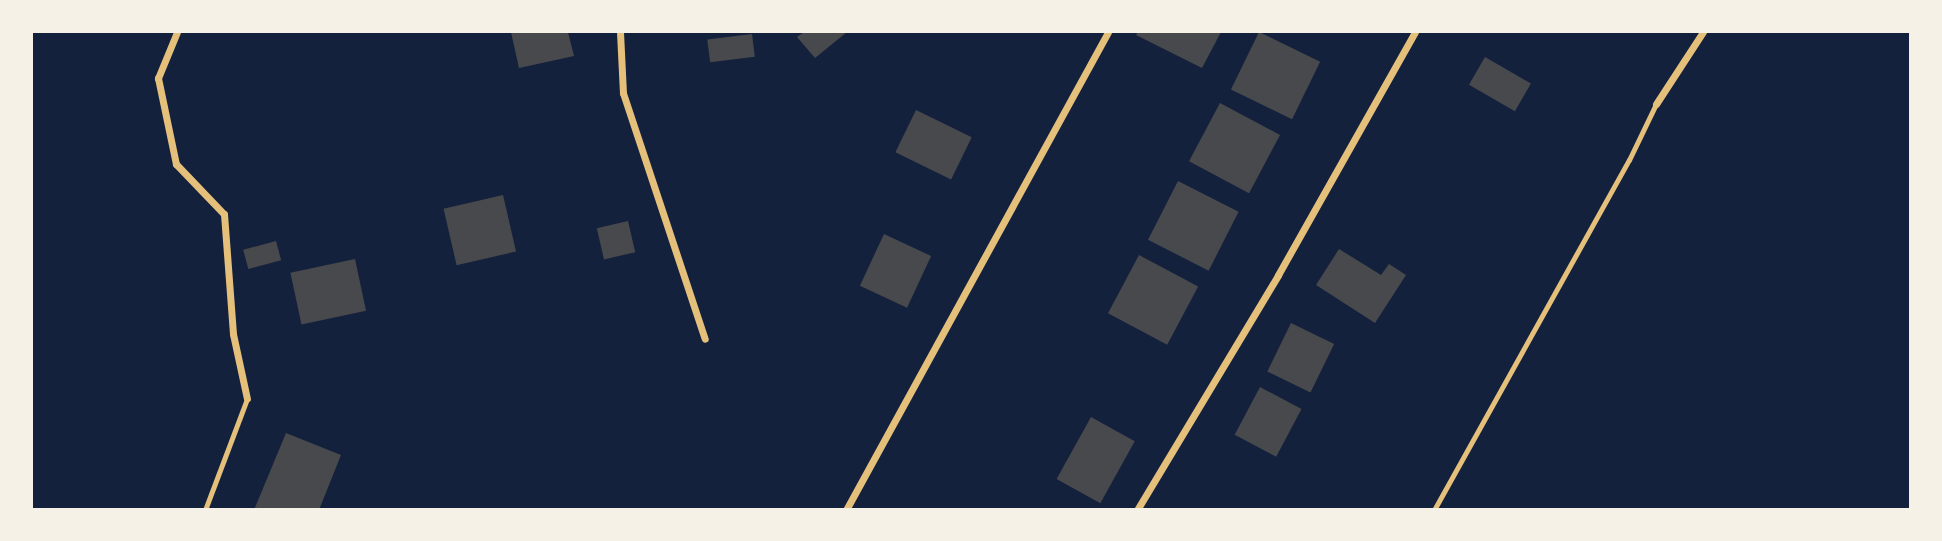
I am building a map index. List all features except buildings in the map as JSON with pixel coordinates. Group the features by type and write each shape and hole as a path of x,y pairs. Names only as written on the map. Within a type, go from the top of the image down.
{"street":[{"path":"177,32 158,78 176,164 224,214 233,334 247,399"},
{"path":"620,32 623,93 705,339"},
{"path":"846,509 1108,32"},
{"path":"1137,509 1278,275 1415,32"},
{"path":"1656,104 1703,32"}],"lane":[{"path":"1434,509 1629,160 1656,104"},
{"path":"205,509 247,399"}]}
